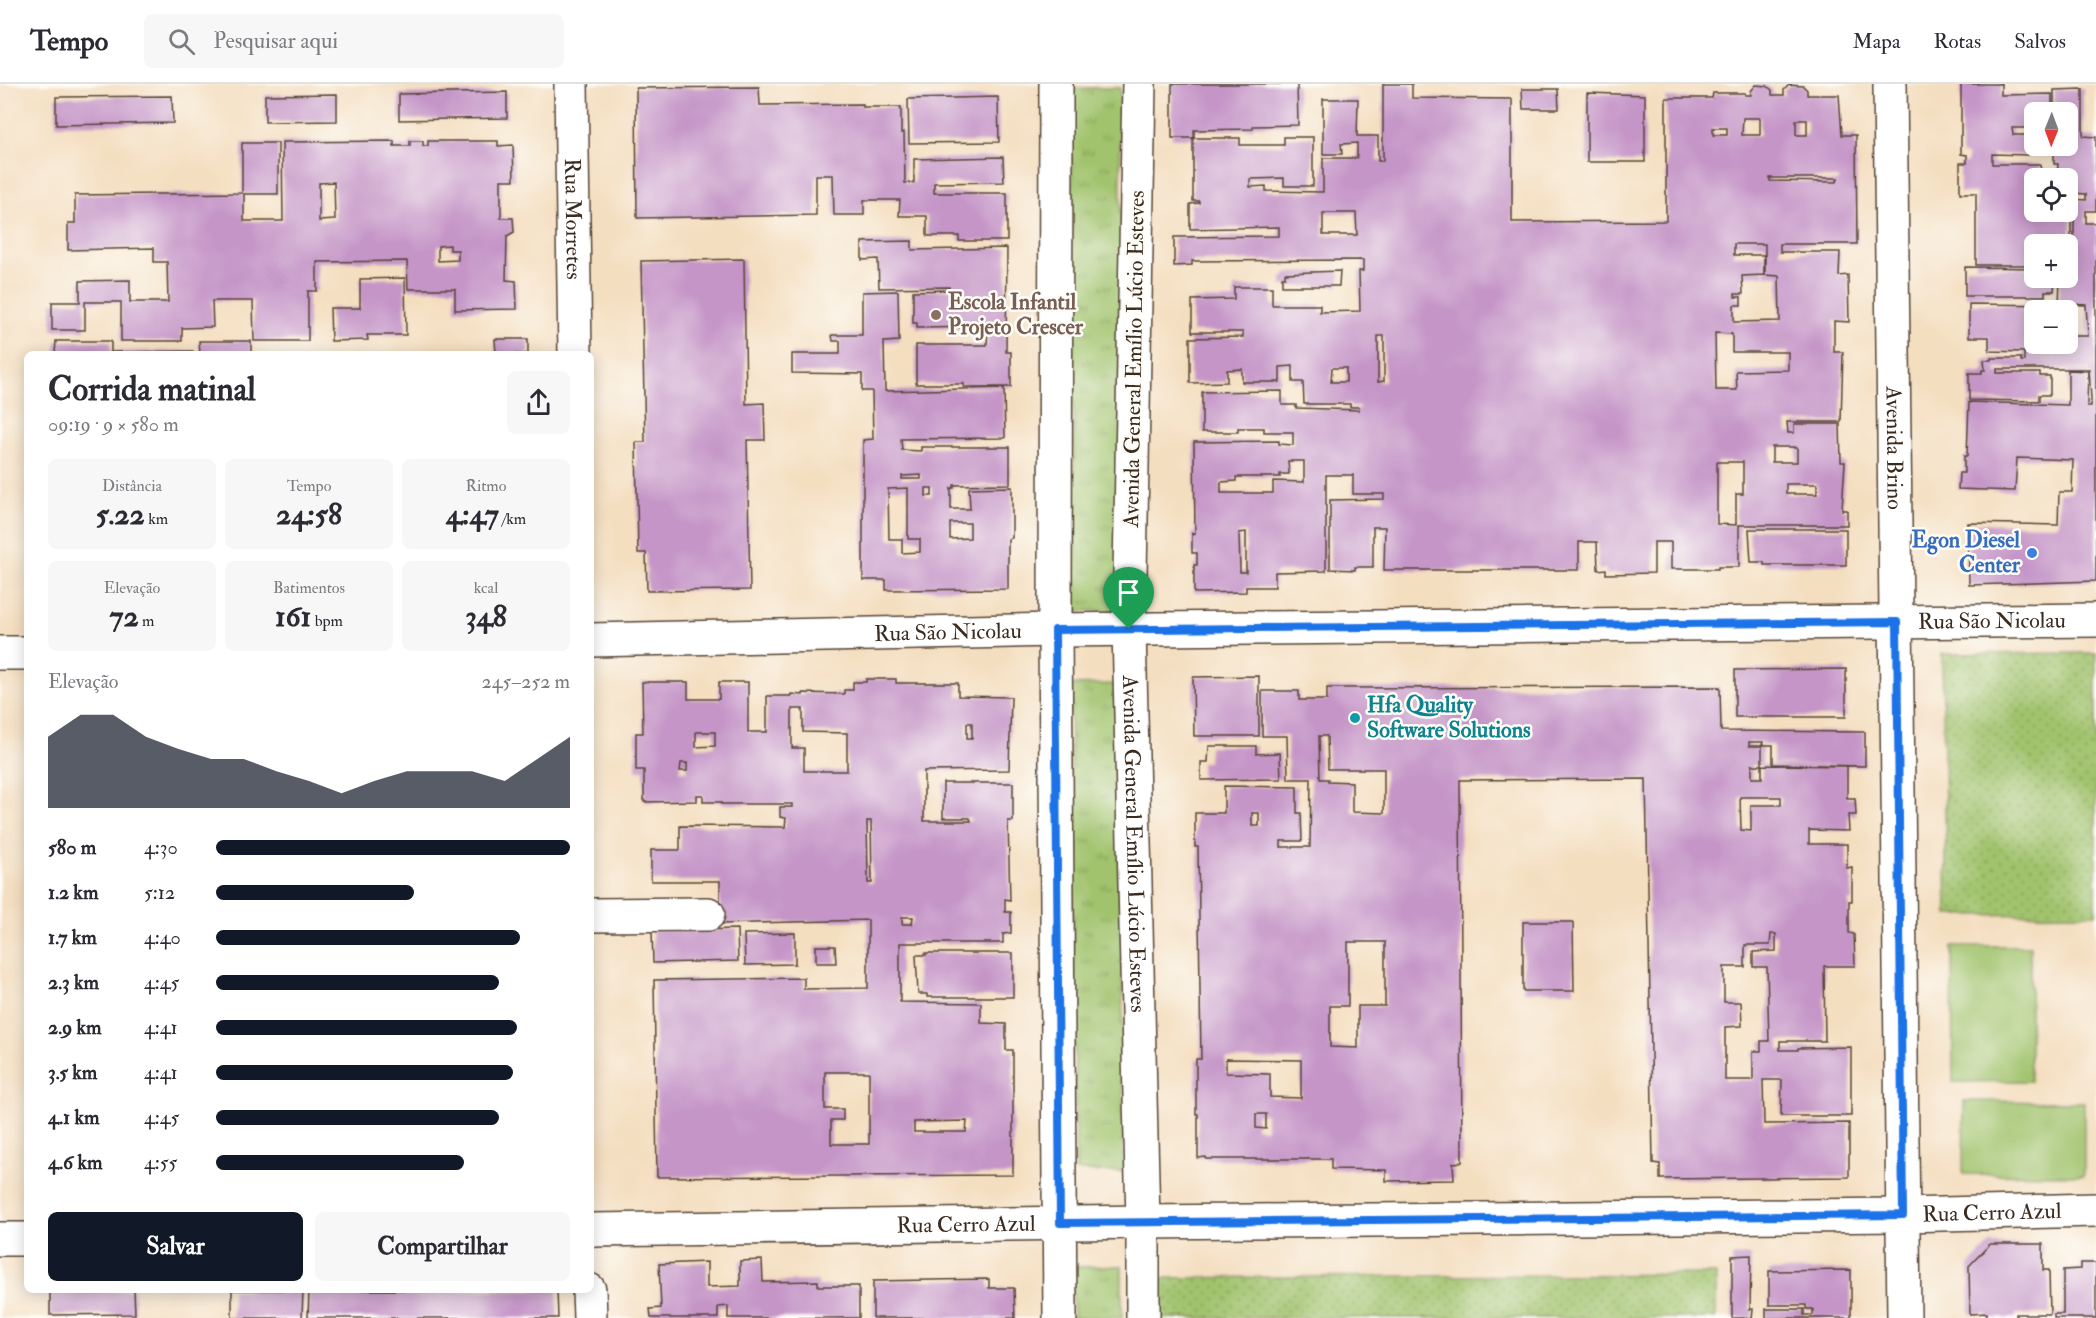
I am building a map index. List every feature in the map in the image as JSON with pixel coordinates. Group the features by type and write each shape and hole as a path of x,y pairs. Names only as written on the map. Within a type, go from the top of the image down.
{"street":[{"name":"Rua Morretes","path":"571,84 575,351"},
{"path":"1056,84 1055,630 1060,1318"},
{"name":"Avenida General Emílio Lúcio Esteves","path":"1139,84 1129,629 1143,1222 1143,1318"},
{"name":"Avenida Brino","path":"1890,84 1904,1318"},
{"name":"Rua São Nicolau","path":"594,640 1129,629 2096,620"},
{"path":"0,653 24,652"},
{"path":"594,915 708,914"},
{"name":"Rua Cerro Azul","path":"594,1230 1903,1215 2096,1210"},
{"path":"0,1239 24,1239"},
{"path":"589,1293 590,1318"}],"green space":[{"path":"1071,88 1120,88 1124,610 1075,611"},
{"path":"2096,653 2096,914 1947,915 1942,654"},
{"path":"1122,684 1123,1172 1076,1171 1070,685"},
{"path":"1952,946 2030,946 2030,1081 1953,1082"},
{"path":"1964,1101 2084,1102 2084,1175 1963,1174"},
{"path":"1122,1266 1122,1318 1073,1318 1073,1267"},
{"path":"1716,1274 1716,1318 1160,1318 1160,1278"}],"building":[{"path":"1172,84 1297,84 1298,125 1253,126 1253,129 1194,130 1194,138 1172,138"},
{"path":"1383,84 1412,84 1412,98 1512,99 1512,222 1666,221 1666,98 1712,98 1713,93 1751,95 1756,85 1767,86 1772,90 1772,95 1784,95 1784,90 1789,85 1803,86 1807,90 1807,95 1839,95 1842,135 1856,135 1857,244 1780,244 1780,252 1840,252 1839,276 1848,275 1849,322 1834,321 1834,352 1843,352 1841,422 1787,422 1788,433 1794,433 1794,424 1840,424 1841,462 1845,462 1842,510 1847,510 1847,525 1739,525 1739,567 1718,567 1718,569 1671,569 1671,542 1654,542 1654,573 1606,574 1606,569 1598,570 1597,542 1579,542 1579,570 1384,570 1385,527 1373,527 1373,567 1355,567 1355,570 1330,569 1330,500 1384,499 1384,494 1353,494 1353,475 1326,475 1326,571 1275,572 1275,587 1246,587 1246,592 1194,593 1194,565 1197,565 1197,553 1192,553 1192,533 1195,534 1194,442 1279,441 1279,444 1293,445 1293,432 1264,432 1264,428 1238,428 1238,432 1202,432 1202,392 1282,391 1282,405 1296,405 1296,408 1359,410 1359,407 1350,407 1350,404 1304,404 1303,382 1293,382 1293,366 1280,367 1280,382 1242,382 1242,369 1227,370 1227,382 1190,383 1190,338 1243,337 1243,332 1192,332 1192,300 1234,299 1234,287 1272,287 1272,305 1320,305 1320,312 1360,311 1359,271 1363,271 1363,260 1192,261 1192,265 1174,266 1174,237 1279,236 1279,227 1190,229 1190,204 1199,203 1199,201 1193,201 1193,138 1240,138 1240,145 1284,145 1284,137 1313,137 1313,186 1284,186 1284,178 1250,179 1250,187 1266,186 1266,191 1323,192 1323,158 1357,158 1357,143 1341,144 1342,154 1323,154 1323,99 1358,99 1357,136 1378,136 1378,161 1383,161","holes":["1743,118 1760,118 1760,135 1742,135","1796,120 1807,120 1807,135 1796,135","1713,128 1727,128 1727,135 1713,135","1770,178 1838,178 1837,182 1770,181","1323,213 1356,213 1357,235 1323,235","1734,244 1765,244 1765,275 1779,276 1780,321 1734,322 1734,305 1741,305 1741,297 1735,297 1735,294 1743,294 1742,276 1764,275 1764,255 1734,255","1715,333 1732,334 1732,352 1788,352 1788,370 1736,371 1737,390 1716,390","1378,336 1384,336 1384,381 1378,382","1332,368 1346,368 1346,382 1331,382","1772,447 1797,448 1797,462 1772,462","1288,461 1304,461 1304,482 1273,481 1273,493 1221,493 1221,482 1236,481 1236,477 1280,477 1280,474 1289,474","1717,462 1743,462 1743,494 1736,494 1736,525 1717,524","1786,484 1817,484 1817,494 1786,494","1246,532 1246,572 1240,572 1239,533"]},
{"path":"1961,84 2001,84 2001,95 2052,94 2052,102 2024,102 2024,128 2012,128 2013,135 2024,135 2024,155 1992,154 1992,164 2040,164 2040,168 2024,168 2024,222 2071,222 2071,234 2024,234 2024,265 1976,265 1976,193 1960,193 1960,163 1967,163 1967,155 1961,154"},
{"path":"759,87 760,105 863,104 863,107 901,107 905,183 914,183 914,159 1003,157 1004,182 934,183 934,193 1007,193 1007,241 959,241 959,236 927,236 927,216 899,216 900,200 864,200 864,215 834,215 833,175 816,175 816,215 637,218 636,88"},
{"path":"1522,89 1558,89 1559,109 1523,109"},
{"path":"2083,89 2083,136 2096,137 2096,211 2086,211 2086,223 2096,223 2096,581 1969,585 1968,523 2058,525 2059,492 2072,492 2073,460 2017,458 2015,491 1958,489 1959,473 1964,473 1964,456 1967,456 1969,402 2068,405 2068,370 2088,371 2087,406 2091,406 2089,369 1997,369 1997,373 2040,373 2040,376 2050,376 2050,395 2039,395 2039,401 1969,400 1969,373 1982,373 1982,370 1985,370 1984,360 2021,358 2021,361 2024,361 2024,354 2078,354 2078,336 2088,336 2086,305 2078,305 2078,300 2059,300 2060,288 2078,288 2078,234 2074,234 2074,222 2078,222 2078,199 2086,200 2086,194 2078,193 2078,168 2058,168 2058,164 2054,164 2054,156 2078,156 2078,102 2054,102 2054,90"},
{"path":"507,92 507,118 399,120 399,94"},
{"path":"1587,93 1645,95 1645,162 1587,162"},
{"path":"337,94 337,121 265,122 265,95"},
{"path":"172,96 173,123 56,125 56,97"},
{"path":"998,97 999,142 909,143 908,99"},
{"path":"394,141 394,146 410,146 410,141 423,141 423,146 428,146 428,141 498,141 498,146 513,145 514,180 501,180 501,218 513,218 514,232 507,236 506,280 516,281 517,309 455,310 455,289 408,289 407,261 317,262 317,291 308,291 308,341 254,341 253,301 212,301 213,327 182,328 182,341 121,341 121,302 85,302 85,330 52,330 52,302 80,302 80,281 130,280 130,302 168,302 167,262 154,262 154,248 68,250 68,223 75,223 75,195 242,193 242,143 278,143 278,194 244,194 244,221 283,221 282,142","holes":["334,182 335,220 319,221 319,183","450,245 450,250 458,250 458,260 438,261 438,246"]},
{"path":"912,241 912,250 1007,248 1006,352 1011,352 1011,387 916,384 916,345 987,345 988,327 917,328 917,323 913,323 913,291 949,290 949,287 879,288 878,259 862,260 862,242"},
{"path":"744,259 746,404 764,403 765,440 747,440 750,590 647,591 646,553 638,553 636,442 645,442 641,261"},
{"path":"1965,267 2024,268 2024,288 2054,288 2054,291 2045,291 2045,296 1965,296"},
{"path":"1340,271 1339,286 1282,286 1282,277 1285,277 1285,273"},
{"path":"405,278 406,335 367,335 368,340 331,341 330,308 360,308 360,279"},
{"path":"898,291 899,341 884,342 885,391 1004,388 1005,438 901,439 902,450 921,451 921,447 1010,447 1010,484 954,485 954,488 951,488 951,509 970,509 969,488 1012,487 1012,538 1008,539 1008,589 886,590 886,580 863,580 863,440 873,439 872,391 862,391 862,374 792,373 792,354 840,354 840,341 833,341 832,335 862,335 862,292","holes":["921,475 921,479 902,479 902,476","908,488 908,539 920,539 920,552 902,553 902,539 889,539 888,489","926,488 932,488 932,496 926,496","950,523 970,523 970,538 950,539"]},
{"path":"1969,304 2024,305 2024,352 1989,351 1989,337 1969,337"},
{"path":"495,339 528,339 528,351 496,351"},
{"path":"56,341 111,341 111,351 55,351"},
{"path":"199,341 251,341 251,351 200,351"},
{"path":"1749,529 1846,529 1846,565 1764,565 1764,562 1751,562"},
{"path":"1846,669 1846,717 1735,717 1735,670"},
{"path":"1259,676 1259,736 1194,736 1193,677"},
{"path":"866,679 896,679 896,683 958,683 958,696 1011,697 1009,770 924,771 924,821 971,821 970,818 943,818 943,783 1013,783 1013,821 1008,821 1010,900 1005,899 1005,912 1011,912 1011,933 1003,934 1003,943 900,943 900,1002 981,1003 981,1023 1006,1024 1006,1050 1013,1050 1013,1175 657,1177 654,980 804,978 804,989 868,988 868,920 720,924 720,881 651,881 651,850 680,850 680,826 785,827 786,818 780,817 780,807 792,807 792,804 721,804 721,802 703,802 703,795 697,795 697,801 644,802 644,770 636,770 636,733 643,733 642,682 688,682 688,699 719,699 719,682 748,682 748,732 767,732 767,696 803,695 803,693 844,694 844,690 853,690 853,682 866,682","holes":["792,709 803,709 803,732 847,733 847,771 804,771 804,748 792,748","967,723 972,723 972,738 967,738","696,732 715,732 715,746 696,747","681,763 687,763 687,771 680,771","867,821 871,821 872,883 868,883","902,917 913,917 912,924 902,924","825,1072 869,1072 869,1144 831,1144 831,1120 843,1120 843,1109 825,1109","967,1121 966,1132 914,1132 914,1122"]},
{"path":"1720,687 1721,731 1865,732 1865,766 1773,764 1773,745 1749,742 1749,746 1762,746 1762,765 1847,766 1847,798 1855,798 1856,815 1848,815 1849,831 1809,830 1809,844 1847,844 1847,868 1852,867 1849,933 1854,934 1855,966 1824,966 1825,1041 1780,1041 1780,1050 1851,1047 1851,1116 1781,1116 1782,1080 1763,1080 1764,1124 1849,1123 1849,1177 1660,1179 1660,1164 1653,1163 1646,779 1460,780 1462,1162 1453,1163 1454,1180 1386,1181 1386,1170 1331,1169 1331,1159 1198,1158 1196,1059 1201,1059 1198,847 1195,847 1195,813 1224,813 1224,786 1297,787 1297,813 1301,813 1302,841 1281,841 1281,847 1310,847 1311,779 1288,779 1287,736 1262,736 1262,691 1299,691 1299,700 1327,700 1327,688","holes":["1319,736 1327,736 1328,769 1384,769 1384,813 1352,812 1352,782 1320,779","1752,765 1762,765 1762,778 1752,778","1740,797 1781,797 1781,805 1751,805 1751,831 1741,830","1252,813 1259,813 1259,826 1252,826","1771,934 1776,934 1776,951 1753,952 1753,967 1767,967 1769,1041 1761,1041 1761,1051 1753,1051 1753,1080 1725,1080 1725,1027 1742,1026 1741,1002 1724,1002 1724,967 1745,967 1745,945 1770,945","1348,942 1385,942 1385,1006 1358,1006 1358,1048 1330,1047 1330,1006 1348,1006","1226,1059 1301,1060 1301,1098 1270,1097 1270,1074 1226,1073","1256,1114 1266,1114 1266,1129 1256,1128"]},
{"path":"1209,746 1256,746 1256,754 1280,753 1281,779 1201,780 1201,762 1208,762"},
{"path":"1523,922 1573,922 1574,991 1523,991"},
{"path":"737,929 738,961 653,963 652,931"},
{"path":"795,933 795,964 745,965 744,934"},
{"path":"816,946 835,946 836,963 816,963"},
{"path":"926,953 1013,953 1013,997 927,997 927,994 918,994 916,955 926,955"},
{"path":"1990,1244 2043,1244 2043,1270 2049,1270 2050,1314 2016,1314 2016,1318 1987,1318 1987,1313 1970,1314 1969,1266"},
{"path":"1751,1255 1750,1309 1753,1309 1752,1318 1732,1318 1732,1256"},
{"path":"762,1260 763,1282 818,1281 818,1286 859,1286 859,1318 728,1318 728,1306 718,1307 718,1318 651,1318 650,1309 661,1308 659,1264 707,1262 707,1287 740,1286 740,1261"},
{"path":"2080,1263 2096,1263 2096,1318 2054,1318 2054,1314 2063,1314 2063,1270 2080,1269"},
{"path":"1851,1270 1851,1318 1766,1318 1766,1309 1804,1309 1804,1315 1813,1315 1813,1309 1806,1309 1806,1305 1769,1305 1769,1271"},
{"path":"989,1279 989,1288 1014,1288 1015,1318 873,1318 873,1281"},
{"path":"50,1293 134,1293 135,1314 50,1315"},
{"path":"232,1293 303,1293 302,1318 232,1318"},
{"path":"309,1293 557,1293 558,1318 308,1318"}],"place":[{"name":"Escola Infantil Projeto Crescer","path":"936,315"},
{"name":"Egon Diesel Center","path":"2032,553"},
{"name":"Hfa Quality Software Solutions","path":"1355,718"}],"route":[{"path":"1897,622 1903,1215 1060,1223 1055,630 1129,629 1897,622"}]}
